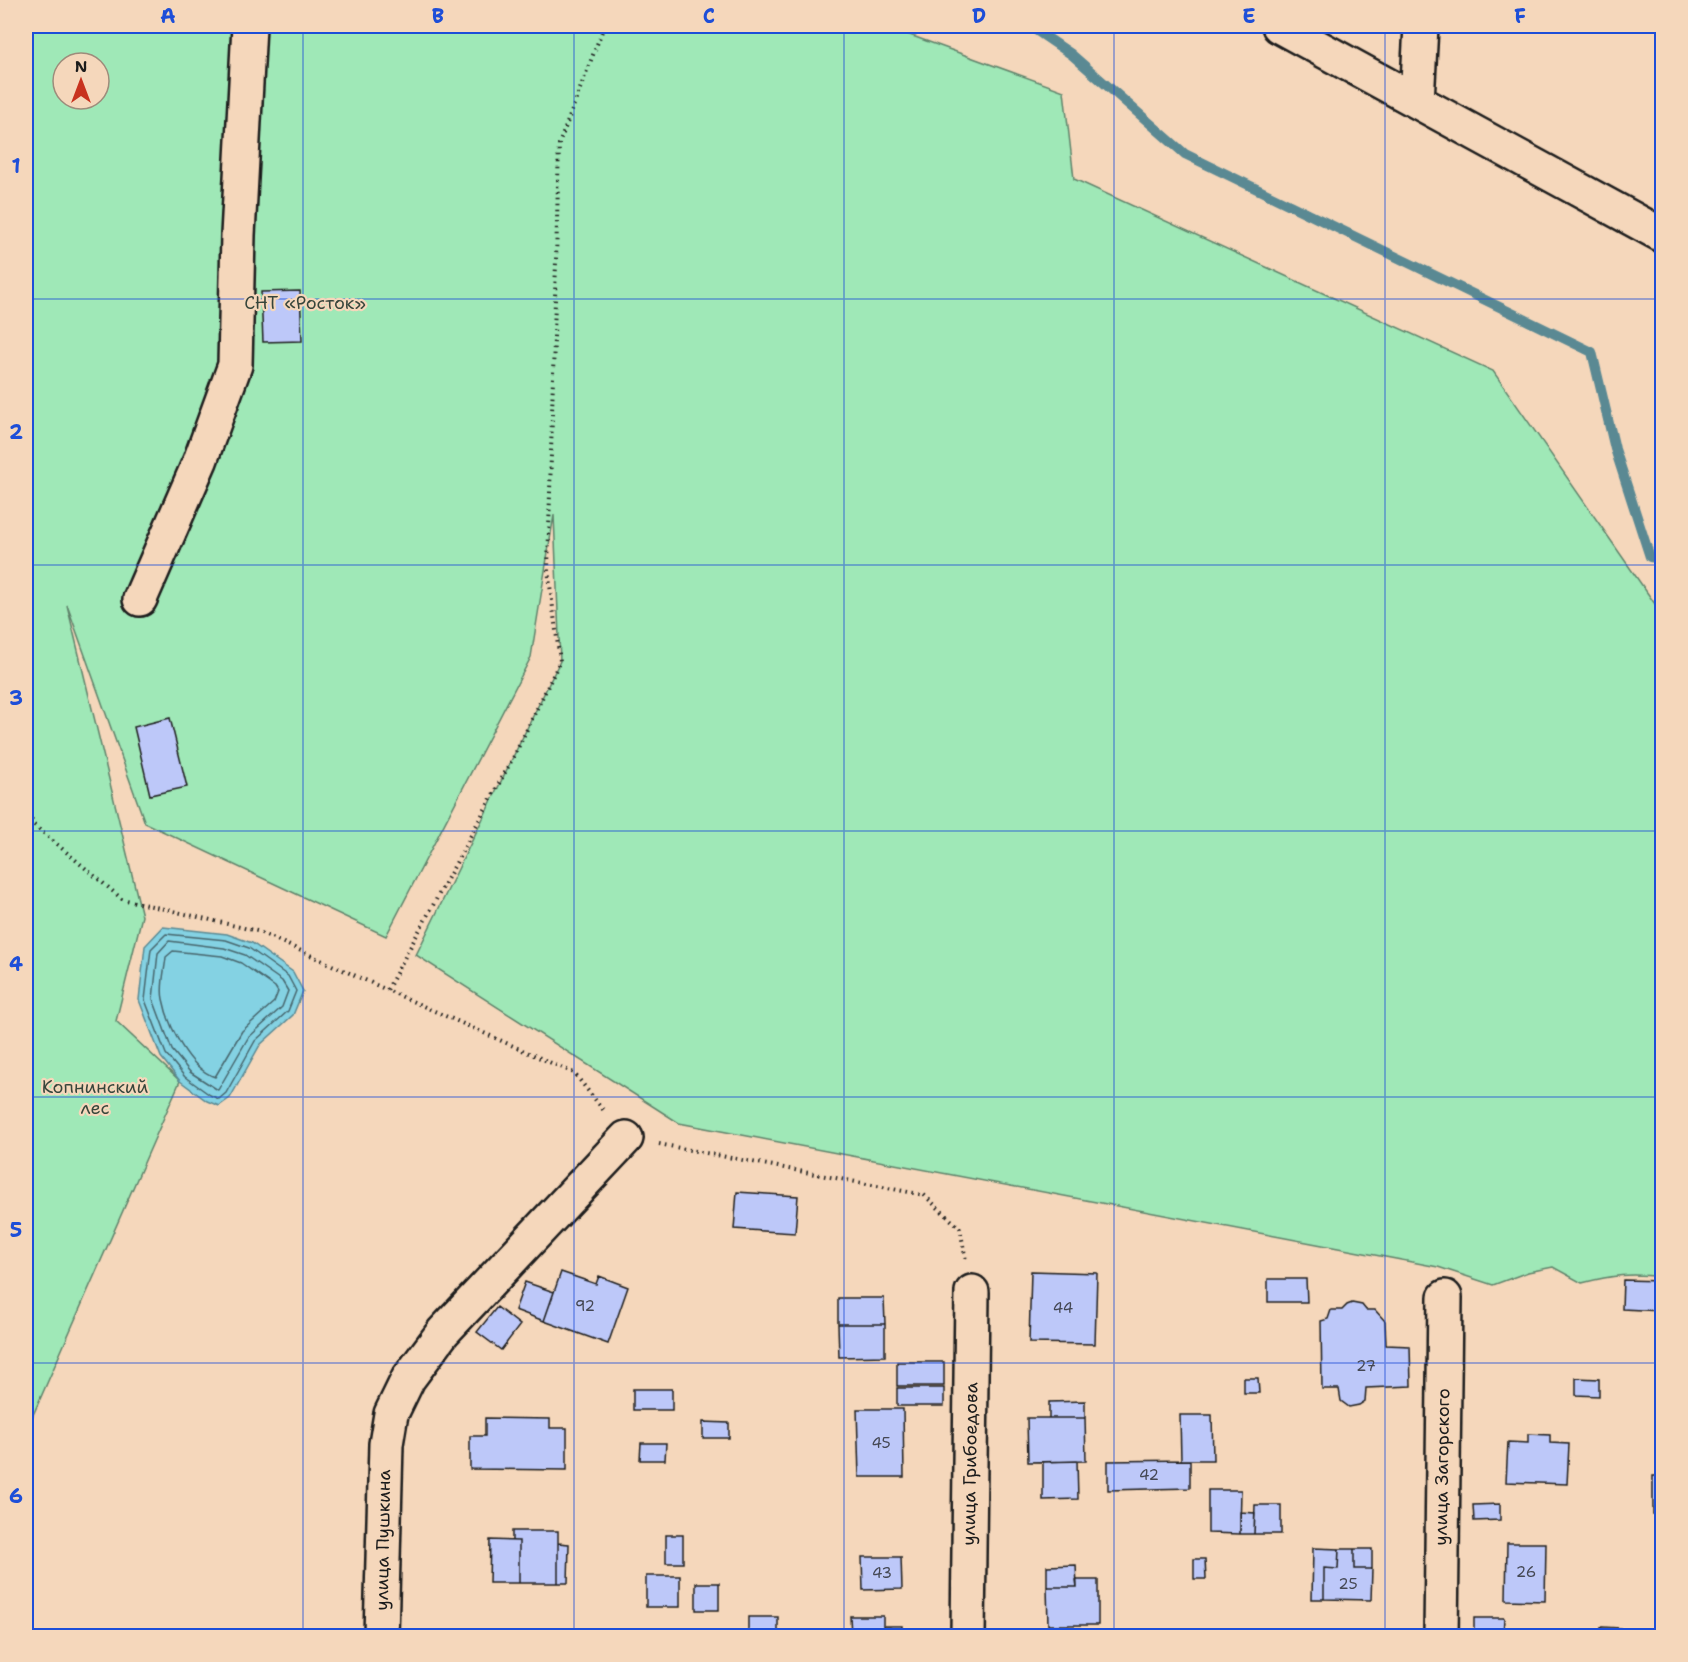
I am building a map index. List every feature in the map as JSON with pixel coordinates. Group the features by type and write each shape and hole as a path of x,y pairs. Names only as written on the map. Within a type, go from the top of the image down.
{"street":[{"path":"140,599 200,461 235,364 238,235 249,26"},
{"path":"1279,26 1662,236"},
{"path":"1417,101 1420,26"},
{"name":"улица Пушкина","path":"381,1636 386,1444 391,1414 408,1379 443,1332 626,1138"},
{"name":"улица Грибоедова","path":"968,1636 972,1292"},
{"name":"улица Загорского","path":"1441,1636 1444,1297"}],"path":[{"path":"387,990 513,756 560,661 548,570 559,144 604,26"},
{"path":"26,810 34,825 122,899 257,931 574,1073 626,1138 924,1195 960,1228 972,1292"}],"green space":[{"path":"26,26 885,26 1064,91 1074,179 1493,371 1662,614 1662,1277 1622,1276 1582,1283 1553,1267 1528,1272 1493,1285 1438,1267 679,1123 416,955 560,661 554,515 531,657 386,936 145,823 67,605 142,916 116,1021 180,1081 26,1431"}],"water":[{"path":"163,927 227,934 252,943 293,972 303,991 293,1015 260,1045 230,1098 219,1106 207,1101 180,1081 161,1057 139,1000 145,946"}],"building":[{"path":"300,291 302,341 263,342 261,292"},
{"path":"170,718 187,787 150,795 134,727"},
{"path":"737,1192 798,1196 795,1233 734,1229"},
{"path":"1031,1271 1097,1273 1095,1344 1029,1343"},
{"path":"561,1272 596,1284 599,1276 628,1287 608,1344 544,1321"},
{"path":"1268,1279 1306,1279 1307,1302 1268,1302"},
{"path":"1623,1280 1662,1281 1662,1311 1622,1309"},
{"path":"525,1282 554,1292 544,1321 515,1310"},
{"path":"838,1298 884,1298 885,1324 838,1324"},
{"path":"1352,1303 1362,1305 1366,1310 1375,1310 1385,1321 1386,1345 1410,1346 1411,1386 1366,1388 1365,1401 1349,1407 1341,1401 1339,1389 1322,1389 1321,1321 1328,1319 1331,1310 1342,1310"},
{"path":"497,1307 520,1325 501,1350 477,1332"},
{"path":"838,1324 885,1324 885,1356 839,1357"},
{"path":"897,1362 944,1362 944,1386 897,1386"},
{"path":"1244,1378 1258,1378 1259,1393 1244,1393"},
{"path":"1576,1378 1599,1379 1599,1396 1576,1395"},
{"path":"897,1388 944,1388 944,1406 897,1406"},
{"path":"633,1389 672,1389 672,1410 633,1410"},
{"path":"1085,1401 1085,1418 1049,1418 1049,1402"},
{"path":"857,1409 903,1409 904,1477 859,1477"},
{"path":"1180,1415 1212,1415 1213,1460 1181,1460"},
{"path":"485,1418 550,1419 550,1428 567,1428 567,1470 470,1469 470,1436 485,1436"},
{"path":"1027,1418 1085,1418 1086,1461 1028,1462"},
{"path":"703,1422 729,1423 729,1438 703,1438"},
{"path":"1528,1434 1550,1435 1550,1443 1569,1444 1567,1484 1506,1482 1508,1442 1528,1443"},
{"path":"641,1443 666,1443 665,1460 640,1460"},
{"path":"1190,1460 1190,1488 1108,1490 1108,1461"},
{"path":"1077,1461 1078,1499 1043,1500 1043,1462"},
{"path":"1653,1476 1662,1476 1662,1515 1653,1514"},
{"path":"1208,1490 1241,1490 1240,1534 1208,1533"},
{"path":"1500,1504 1500,1520 1474,1521 1473,1505"},
{"path":"1255,1505 1281,1505 1281,1534 1254,1534"},
{"path":"1240,1512 1255,1513 1254,1534 1240,1534"},
{"path":"512,1531 558,1531 558,1583 519,1583 519,1541 512,1541"},
{"path":"666,1535 683,1535 683,1563 666,1563"},
{"path":"490,1540 519,1541 519,1583 489,1583"},
{"path":"558,1543 569,1544 568,1583 558,1583"},
{"path":"1507,1543 1546,1543 1545,1601 1506,1600"},
{"path":"1313,1548 1339,1549 1338,1569 1324,1568 1324,1599 1312,1599"},
{"path":"1339,1549 1354,1549 1354,1569 1372,1569 1371,1600 1324,1599 1324,1568 1338,1569"},
{"path":"1354,1549 1372,1549 1372,1569 1354,1569"},
{"path":"862,1557 901,1557 902,1589 863,1590"},
{"path":"1194,1559 1205,1559 1206,1579 1194,1579"},
{"path":"1076,1565 1077,1587 1047,1587 1047,1566"},
{"path":"646,1576 680,1576 680,1607 646,1607"},
{"path":"1076,1580 1098,1580 1098,1625 1048,1625 1047,1587 1077,1587"},
{"path":"696,1583 719,1583 719,1610 696,1610"},
{"path":"850,1616 883,1616 883,1626 902,1626 902,1636 878,1636 878,1632 861,1632 862,1636 851,1636"},
{"path":"748,1617 778,1617 778,1635 748,1635"},
{"path":"1474,1618 1504,1618 1503,1636 1474,1636"},
{"path":"1601,1627 1620,1628 1620,1636 1601,1636"},
{"path":"861,1632 878,1632 878,1636 862,1636"}],"waterway":[{"path":"1030,26 1071,54 1185,154 1592,352 1615,449 1650,557 1662,559"}],"park label":[{"name":"СНТ «Росток»","path":"305,303"},
{"name":"Копнинский лес","path":"95,1097"}]}
